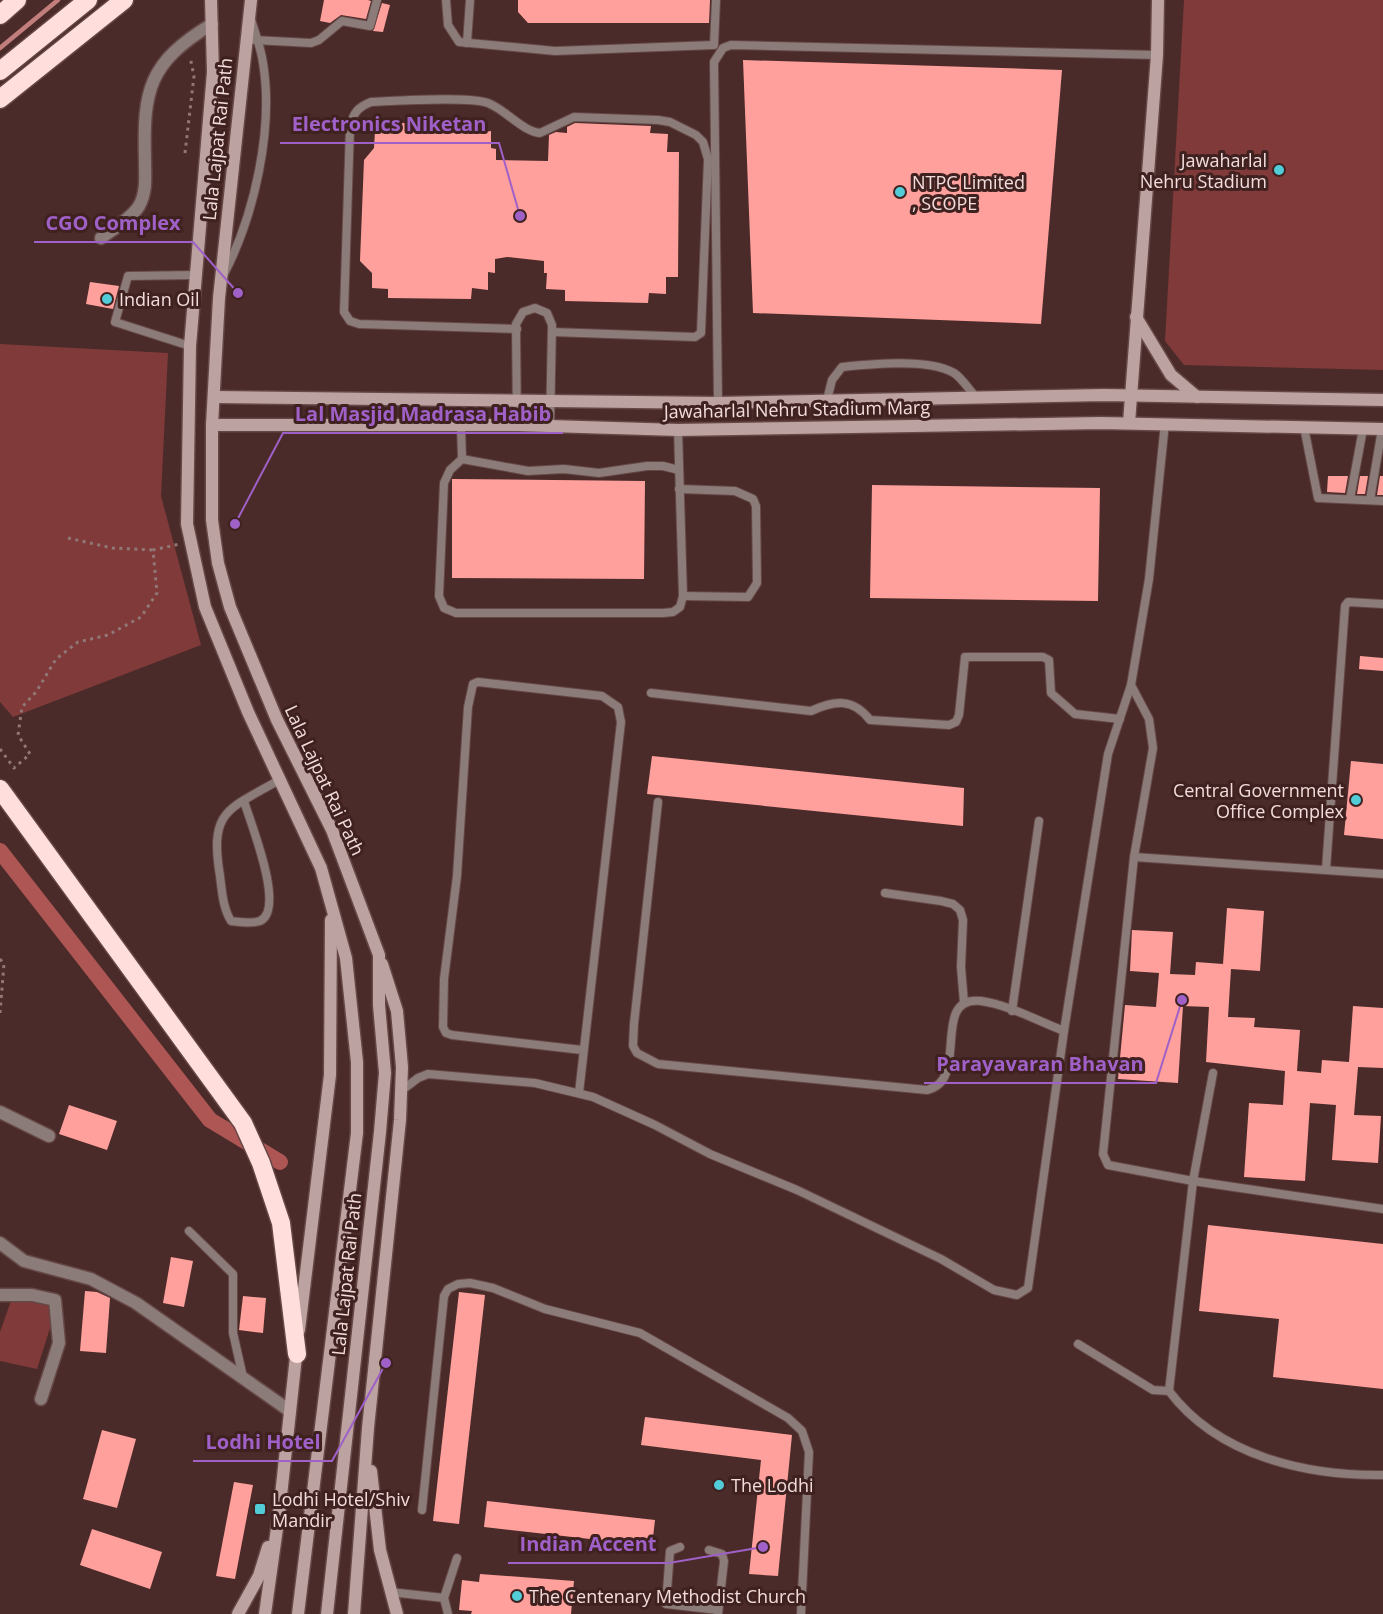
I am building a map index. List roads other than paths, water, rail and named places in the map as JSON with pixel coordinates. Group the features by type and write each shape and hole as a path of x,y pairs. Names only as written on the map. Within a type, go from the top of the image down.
{"highway":[{"path":"0,15 17,0"},
{"path":"0,71 88,0"},
{"path":"0,99 124,0"},
{"path":"0,789 243,1123 281,1223 297,1354"}],"main road":[{"name":"Lala Lajpat Rai Path","path":"211,0 213,72 190,346 187,524 205,607 248,712 321,868 346,958 357,1062 357,1133 298,1614"},
{"path":"1129,423 1157,55 1158,0"},
{"name":"Lala Lajpat Rai Path","path":"250,6 252,39 220,281 212,425 212,520 218,563 230,607 278,720 332,830 379,954 379,1005 385,1073 327,1614"},
{"path":"1136,317 1171,375 1197,397"},
{"name":"Jawaharlal Nehru Stadium Marg","path":"215,397 718,403 1130,395 1383,400"},
{"name":"Jawaharlal Nehru Stadium Marg","path":"212,425 517,425 678,430 1165,423 1382,429"},
{"path":"267,1612 330,1075 332,910"},
{"path":"353,1613 368,1428 400,1120 397,1011 379,954"},
{"path":"368,1428 374,1519 397,1614"},
{"path":"238,1614 259,1576 279,1514"}],"street":[{"path":"101,238 134,212 140,204 146,183 144,130 148,92 159,69 187,39 212,24"},
{"path":"0,1112 49,1136"},
{"path":"0,1243 24,1261 91,1279 136,1303 290,1411"},
{"path":"0,1295 32,1295 55,1300 59,1343 41,1399"}],"lane":[{"path":"252,39 305,44 319,40 342,21 370,26 378,0"},
{"path":"446,0 448,25 459,42 555,51 714,45 716,0"},
{"path":"467,43 470,0"},
{"path":"220,281 241,241 258,177 265,116 264,64 252,39"},
{"path":"718,403 714,62 723,48 731,45 1157,55"},
{"path":"517,329 359,324 350,321 344,312 350,127 352,117 362,105 371,102 486,102 505,111 530,131 540,133 574,117 658,120 685,128 703,142 708,159 701,333 695,337 552,332"},
{"path":"190,346 115,322 128,276 196,275"},
{"path":"517,425 517,329 520,315 526,309 535,308 550,317 552,332 550,426"},
{"path":"827,400 832,380 842,367 873,364 931,366 954,373 975,398"},
{"path":"401,1091 418,1078 428,1074 535,1083 579,1093 655,1125 710,1154 796,1190 941,1259 994,1290 1017,1295 1028,1288 1064,1031 1108,754 1131,685 1149,579 1165,423"},
{"path":"461,426 462,459 450,470 444,483 439,596 444,608 456,613 663,613 673,612 680,607 683,596 678,430"},
{"path":"1304,427 1318,498 1383,501"},
{"path":"1350,500 1363,429"},
{"path":"1370,500 1382,429"},
{"path":"462,459 528,471 564,469 599,473 663,466 679,470"},
{"path":"679,489 735,491 753,499 756,506 757,583 752,593 748,597 735,598 683,596"},
{"path":"1326,869 1346,606 1348,602 1357,600 1383,604"},
{"path":"651,693 812,711 828,703 850,704 859,706 870,720 949,725 956,722 959,715 965,657 1032,657 1049,660 1051,693 1075,714 1120,719"},
{"path":"579,1093 582,1050 621,722 618,707 602,696 478,682 473,684 468,707 457,876 444,979 443,1027 446,1033 452,1035 582,1050"},
{"path":"1131,685 1149,719 1153,748 1134,857 1103,1154 1108,1164 1193,1181 1383,1209"},
{"path":"244,801 267,875 271,901 268,913 260,921 231,921 226,912 215,838 224,815 244,801 281,779"},
{"path":"658,802 634,1024 633,1046 646,1059 658,1064 725,1072 927,1090 936,1088 943,1082 947,1072 954,1017 957,1008 964,1003 979,1001 1064,1031"},
{"path":"1012,1011 1039,820"},
{"path":"1134,857 1383,874"},
{"path":"885,893 941,901 953,904 960,910 963,920 961,967 964,1003"},
{"path":"1169,1391 1193,1181 1213,1073"},
{"path":"189,1231 233,1274 233,1333 243,1378"},
{"path":"422,1510 444,1296 448,1289 458,1284 470,1283 493,1288 545,1309 640,1333 788,1418 802,1431 809,1452 801,1614"},
{"path":"1078,1344 1153,1390 1169,1391 1198,1423 1242,1448 1280,1464 1349,1475 1383,1475"},
{"path":"680,1547 670,1551 666,1604 718,1612 724,1561 722,1554 709,1550"},
{"path":"448,1614 444,1598 457,1558"},
{"path":"390,1592 444,1598"}],"waterway":[{"path":"0,48 58,0"},
{"path":"0,851 210,1120 280,1162"}],"place":[{"name":"Jawaharlal Nehru Stadium","path":"1279,170"},
{"name":"NTPC Limited , SCOPE","path":"900,192"},
{"name":"Electronics Niketan","path":"520,216"},
{"name":"CGO Complex","path":"238,293"},
{"name":"Indian Oil","path":"107,299"},
{"name":"Lal Masjid Madrasa Habib","path":"235,524"},
{"name":"Central Government Office Complex","path":"1356,800"},
{"name":"Parayavaran Bhavan","path":"1182,1000"},
{"name":"Lodhi Hotel","path":"386,1363"},
{"name":"The Lodhi","path":"719,1485"},
{"name":"Lodhi Hotel/Shiv Mandir","path":"260,1509"},
{"name":"Indian Accent","path":"763,1547"},
{"name":"The Centenary Methodist Church","path":"517,1596"}]}
